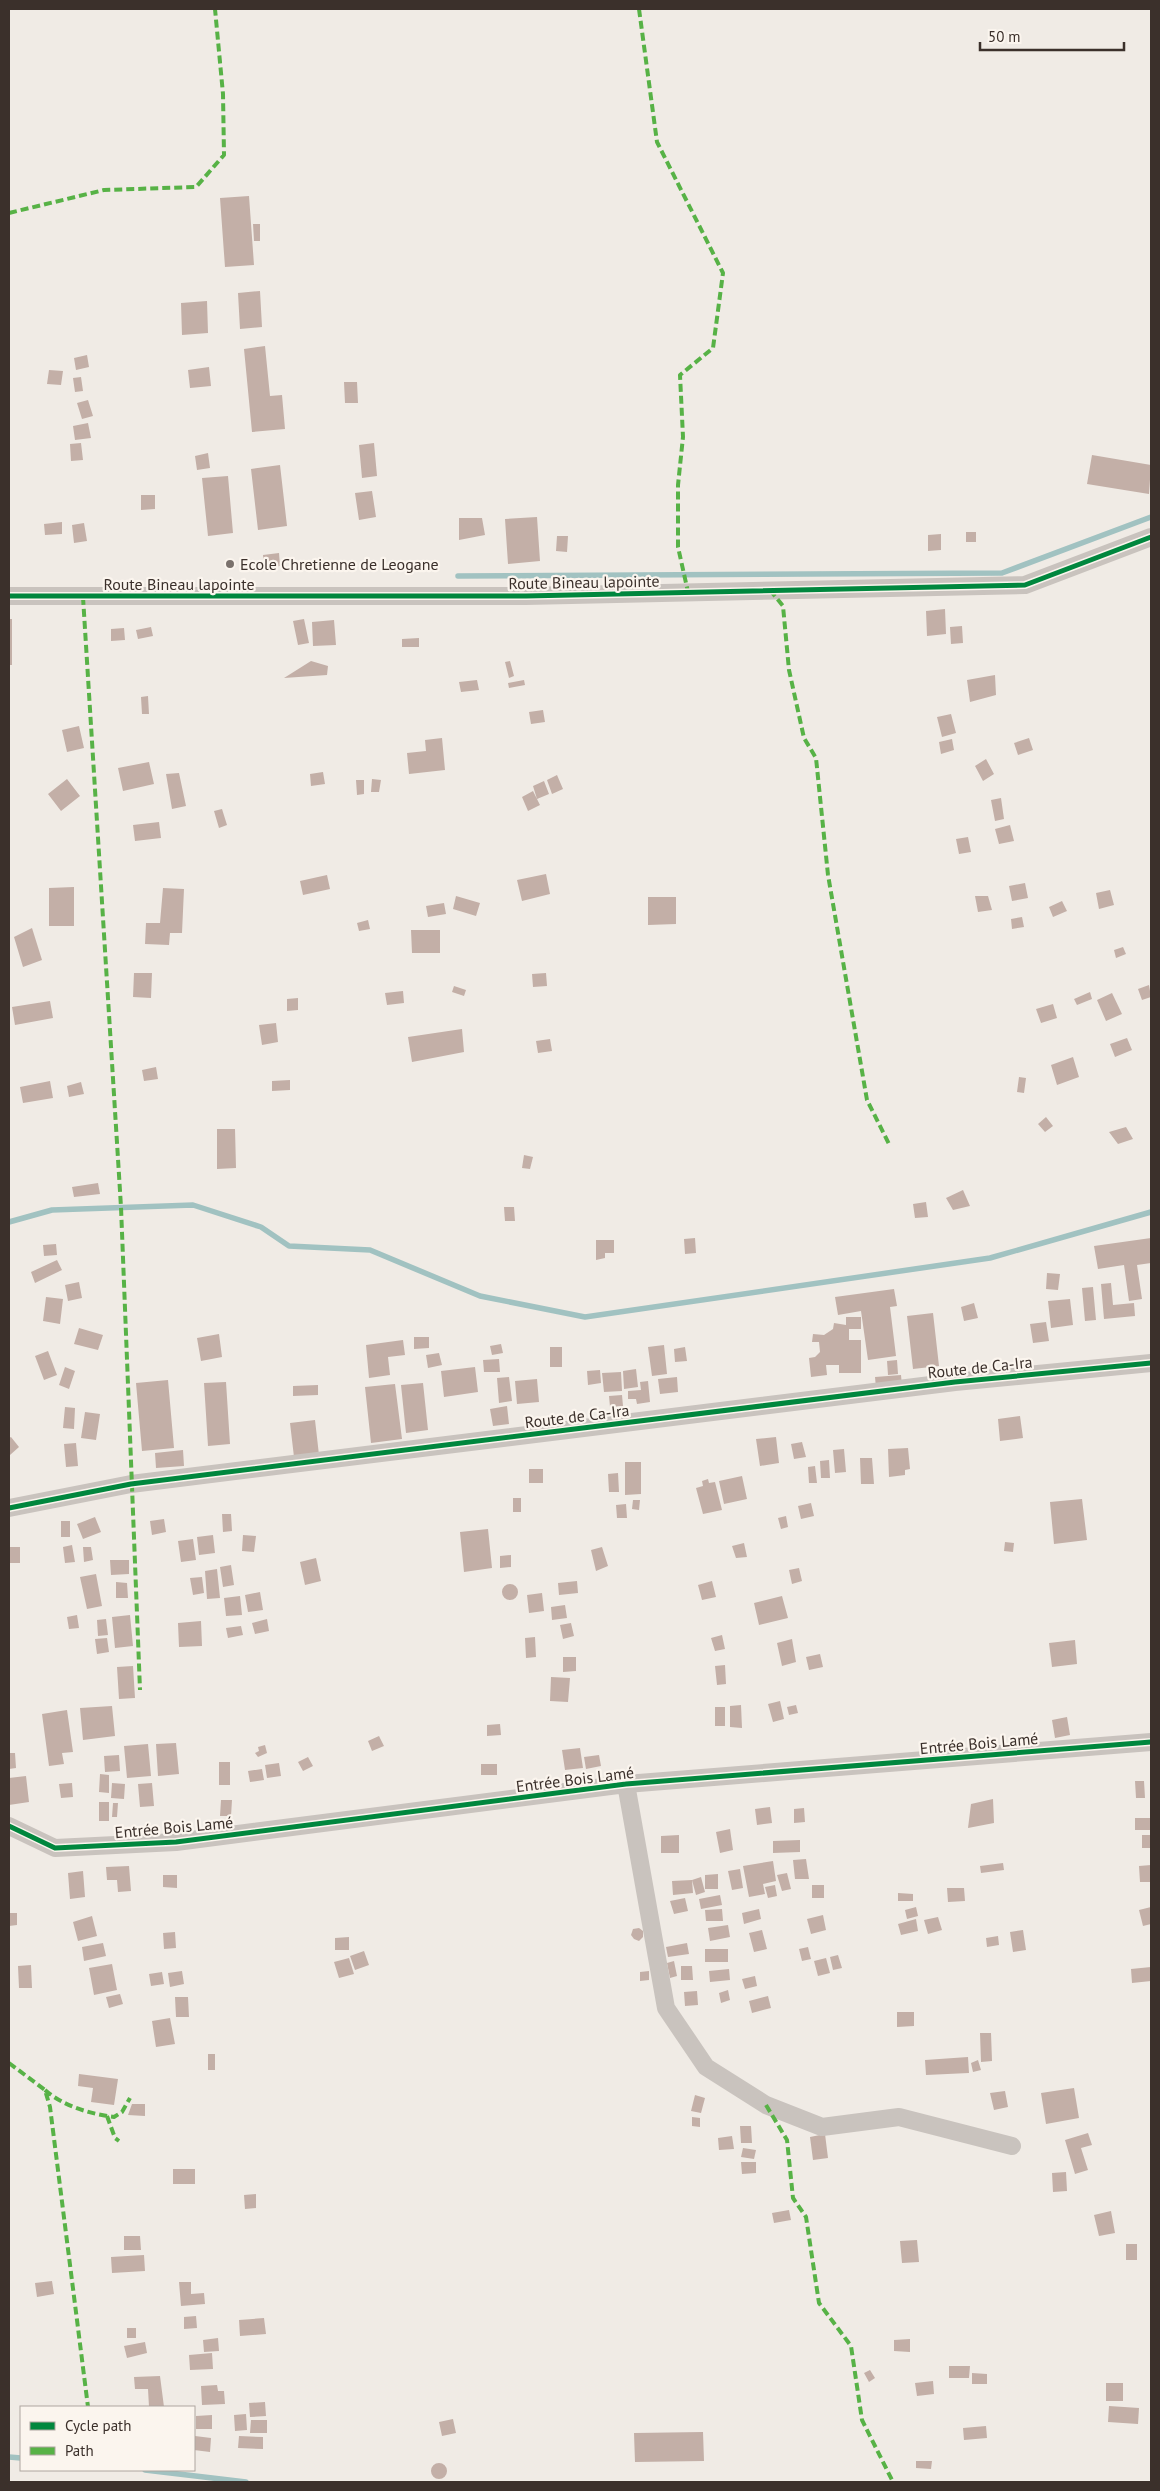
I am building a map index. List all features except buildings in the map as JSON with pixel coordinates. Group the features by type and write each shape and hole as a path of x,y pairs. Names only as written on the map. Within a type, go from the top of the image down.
{"street":[{"name":"Route Bineau lapointe","path":"9,596 526,596 1024,584 1151,537"},
{"name":"Route de Ca-Ira","path":"9,1508 131,1484 955,1382 1151,1363"},
{"name":"Entrée Bois Lamé","path":"9,1826 54,1848 176,1842 626,1784 1151,1742"},
{"path":"626,1784 666,2008 706,2067 766,2105 822,2127 899,2118 1012,2146"}],"waterway":[{"path":"458,576 1002,573 1151,517"},
{"path":"9,1222 52,1210 193,1205 261,1227 289,1246 370,1250 480,1296 585,1317 990,1258 1151,1212"},
{"path":"9,2457 20,2458"},
{"path":"153,2471 246,2482"}],"marked path":[{"path":"9,213 104,190 196,187 224,155 223,94 215,9"},
{"path":"639,9 657,142 723,273 713,348 680,375 683,437 678,485 678,547 688,592"},
{"path":"770,590 783,606 789,670 804,738 816,758 828,875 867,1100 889,1144"},
{"path":"83,597 121,1207 140,1690"},
{"path":"9,2063 45,2090 50,2107 88,2406"},
{"path":"45,2090 68,2105 96,2114 114,2117 122,2112 130,2098"},
{"path":"766,2105 787,2140 793,2198 806,2217 819,2303 851,2346 862,2420 893,2482"},
{"path":"107,2116 115,2138 119,2141"}],"cycle path":[{"path":"9,596 526,596 1025,585 1151,537"},
{"path":"9,1508 131,1484 955,1382 1151,1363"},
{"path":"9,1826 55,1848 176,1842 626,1784 1151,1742"}],"place":[{"name":"Ecole Chretienne de Leogane","path":"230,564"}]}
